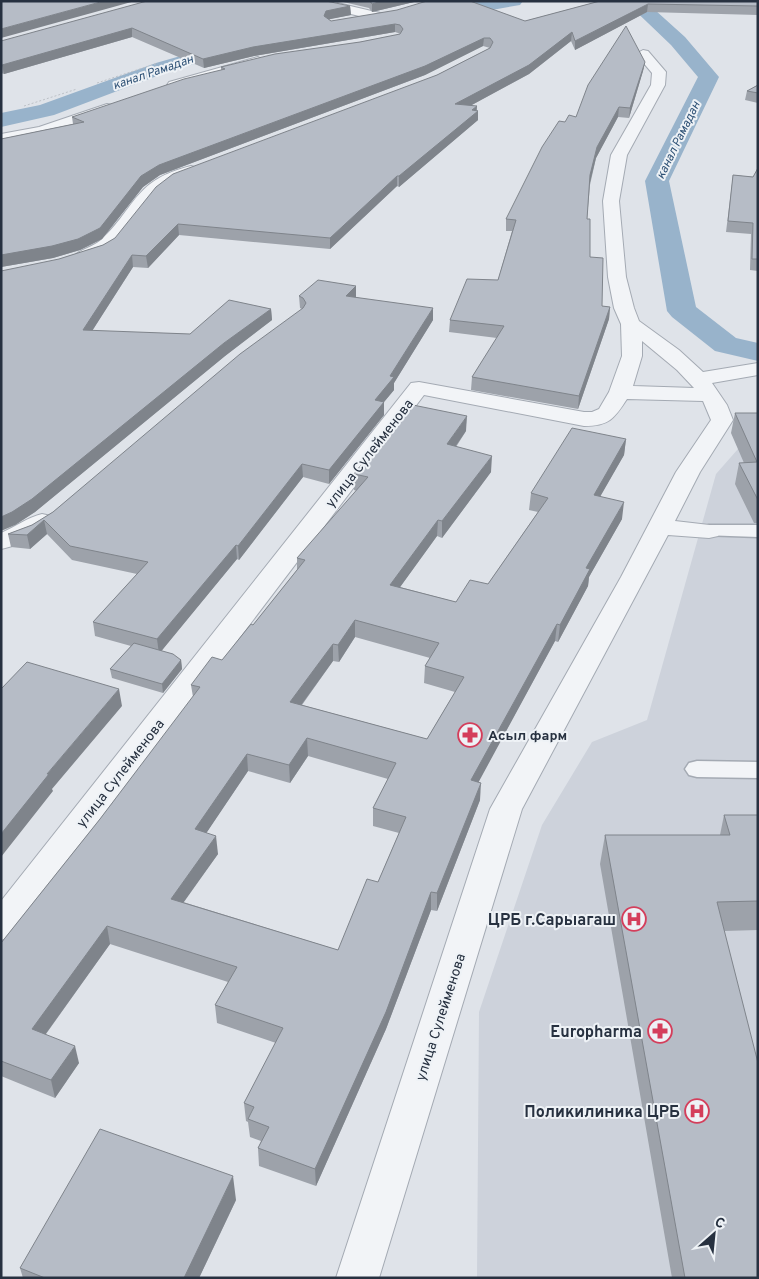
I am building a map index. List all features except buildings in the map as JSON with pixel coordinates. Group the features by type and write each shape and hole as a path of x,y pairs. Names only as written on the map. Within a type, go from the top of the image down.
{"street":[{"path":"313,1 376,16"},
{"path":"344,22 390,14"},
{"name":"улица Сулейменова","path":"1,926 419,388 584,419 597,419 606,413 620,392 632,356 631,324 624,308 618,277 611,201 619,155 658,85 659,72 643,54"},
{"path":"159,90 214,72 275,56"},
{"path":"1,140 42,131 122,103"},
{"path":"67,261 87,256 109,244 156,186 201,168"},
{"path":"631,324 672,352 717,404"},
{"path":"620,392 717,404 758,369"},
{"name":"улица Сулейменова","path":"357,1278 506,810 660,527 688,472 717,404"},
{"path":"1,542 25,532 56,510"},
{"path":"660,527 709,531"}],"lane":[{"path":"709,531 758,531"},
{"path":"698,769 758,770"}],"shaded area":[{"name":"ЦРБ г.Сарыагаш","path":"745,441 758,441 758,1278 477,1278 479,1012 542,825 592,742 647,720 716,474"}],"waterway":[{"name":"канал Рамадан","path":"430,16 514,1"},
{"name":"канал Рамадан","path":"634,1 678,41 709,77 657,181 682,311 726,345 758,352"},
{"name":"канал Рамадан","path":"1,120 46,110 163,67 240,45"}],"place":[{"name":"Асыл фарм","path":"470,735"},
{"name":"ЦРБ г.Сарыагаш","path":"634,919"},
{"name":"Europharma","path":"660,1031"},
{"name":"Поликилиника ЦРБ","path":"697,1111"}]}
